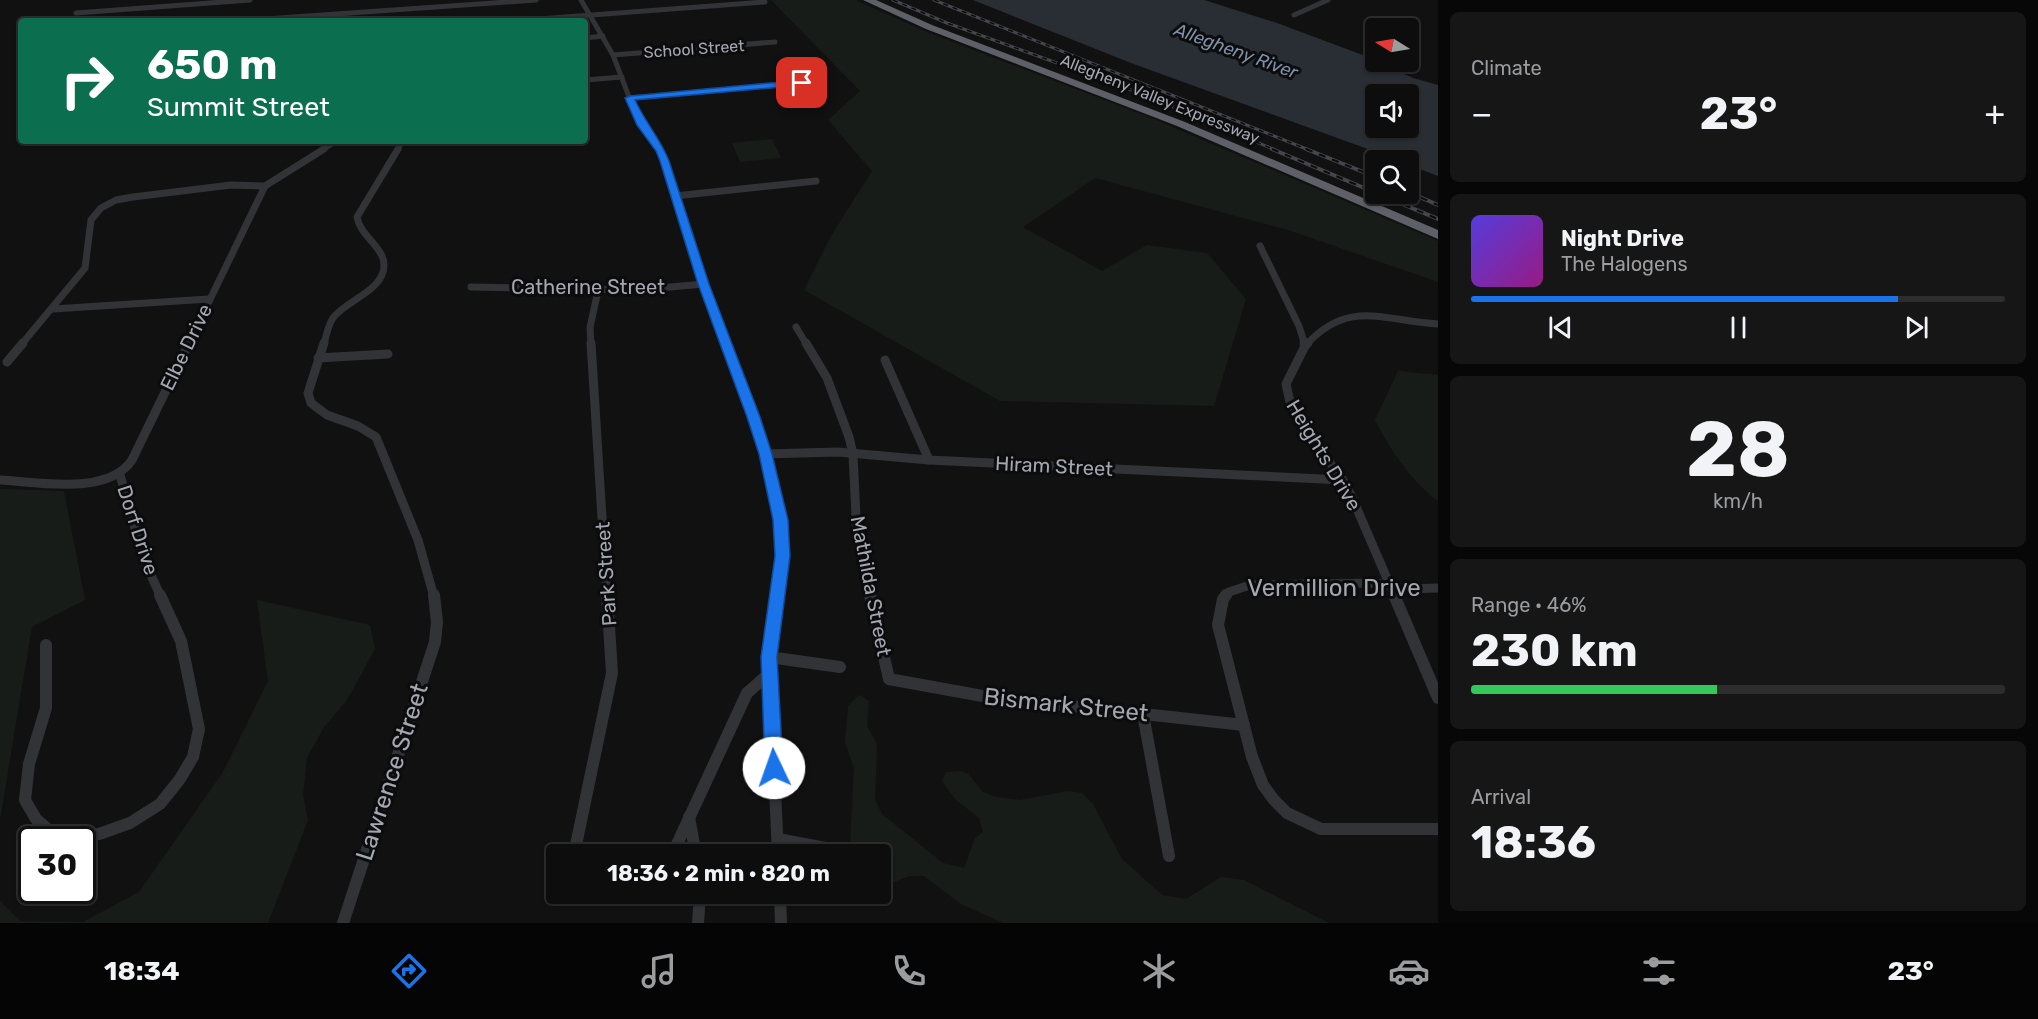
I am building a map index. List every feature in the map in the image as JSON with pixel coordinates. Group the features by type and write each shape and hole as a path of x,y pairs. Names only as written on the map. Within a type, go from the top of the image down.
{"highway":[{"name":"Allegheny Valley Expressway","path":"868,0 929,27 1181,124 1438,235"},
{"name":"Allegheny Valley Expressway","path":"876,0 947,30 1121,95 1438,229"}],"street":[{"path":"76,13 250,0"},
{"path":"280,18 536,0"},
{"path":"581,0 613,55 642,125 661,151 704,284 748,399 765,454 783,538 769,657 778,844"},
{"path":"691,0 694,7"},
{"path":"1294,15 1328,0"},
{"path":"552,18 765,2"},
{"path":"108,15 112,10"},
{"path":"588,38 603,36"},
{"name":"School Street","path":"613,55 775,42"},
{"path":"588,80 621,77"},
{"path":"630,98 802,83"},
{"path":"7,362 85,268 91,220 101,208 116,200 133,197 231,185 265,186 332,144"},
{"path":"388,354 318,358 332,320 339,311 374,284 383,271 384,261 381,254 361,232 357,217 401,144"},
{"path":"675,196 816,181"},
{"name":"Elbe Drive","path":"120,475 132,460 265,186"},
{"path":"1260,246 1299,326 1305,346"},
{"name":"Catherine Street","path":"471,287 598,291 644,290 704,284"},
{"name":"Park Street","path":"576,844 612,673 590,327 598,291"},
{"path":"53,309 209,299"},
{"path":"1305,346 1321,327 1330,321 1346,316 1370,315 1414,323 1438,324"},
{"name":"Mathilda Street","path":"796,327 827,378 853,454 857,537 889,679"},
{"name":"Heights Drive","path":"1305,346 1289,377 1286,392 1290,402 1343,480 1438,698"},
{"name":"Lawrence Street","path":"318,358 308,393 309,401 319,411 358,424 375,437 417,540 432,588 438,621 435,642 343,923"},
{"path":"885,360 929,460"},
{"name":"Hiram Street","path":"765,454 853,454 929,460 1343,480"},
{"path":"0,480 88,483 110,480 120,475"},
{"name":"Dorf Drive","path":"46,645 46,708 29,764 25,800 36,819 51,832 71,837 99,834 130,823 160,804 180,779 194,757 199,729 181,641 144,560 120,475"},
{"name":"Vermillion Drive","path":"1438,588 1406,589 1374,583 1250,585 1228,592 1223,599 1218,625 1252,757 1263,785 1274,800 1302,822 1321,830 1438,829"},
{"path":"769,657 840,667"},
{"path":"677,844 747,693 770,673"},
{"name":"Bismark Street","path":"889,679 988,697 1244,725"},
{"path":"1143,714 1169,856"},
{"path":"689,817 694,844"},
{"path":"778,839 804,844"},
{"path":"698,923 699,904"},
{"path":"781,904 782,923"}],"shaded area":[{"path":"771,0 855,0 927,32 1154,119 1438,241 1438,282 1288,230 1095,178 1023,227 1102,271 1147,245 1207,253 1246,299 1214,406 1000,401 804,290 831,236 872,171 828,120 860,91"},
{"path":"772,139 781,158 740,162 732,143"},
{"path":"1398,371 1438,375 1438,501 1402,464 1375,420"},
{"path":"0,489 64,491 85,600 32,627 0,820"},
{"path":"257,600 370,625 375,649 347,700 324,727 307,758 303,795 308,820 268,923 0,923 0,901 20,921 83,922 139,892 223,772 268,681"},
{"path":"859,695 869,701 867,726 877,744 875,800 882,814 943,863 964,868 975,838 983,832 979,818 955,799 942,781 946,772 960,771 968,774 983,792 996,797 1020,800 1068,791 1082,793 1093,804 1122,859 1162,895 1186,899 1221,877 1244,880 1329,923 1003,923 961,904 924,876 909,876 891,883 891,844 850,844 854,768 845,743 848,706"}],"water":[{"name":"Allegheny River","path":"973,0 1204,0 1277,23 1365,56 1365,72 1400,72 1438,85 1438,176 1419,169 1419,150 1370,150 1131,63"}],"railway":[{"path":"893,0 947,23 1145,95 1275,150"},
{"path":"934,0 1309,150"},
{"path":"1272,149 1365,188"},
{"path":"1306,149 1365,173"},
{"path":"1419,197 1438,205"},
{"path":"1402,204 1438,219"}],"route":[{"path":"774,768 769,657 770,635 783,556 780,520 754,417 704,284 665,161 661,151 636,115 630,98 802,83"}]}
